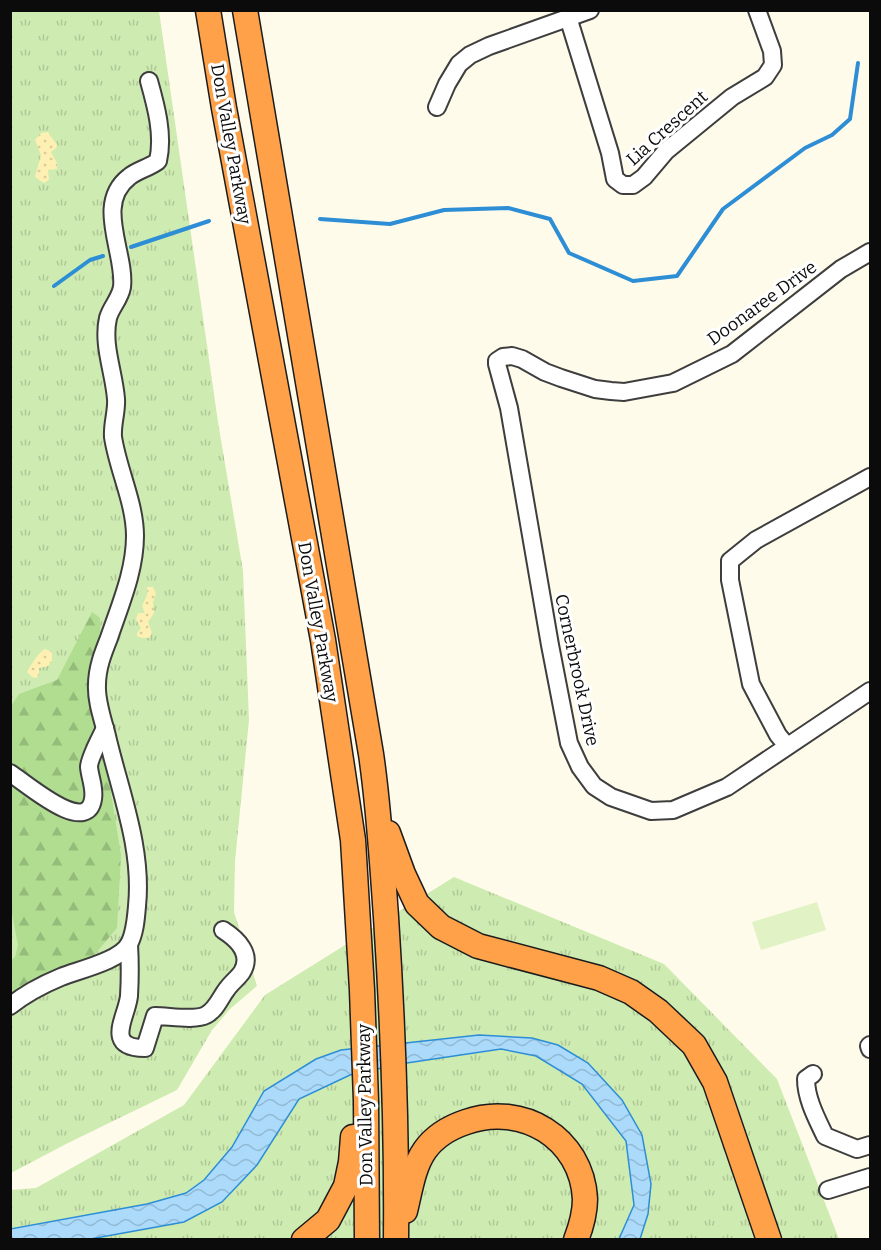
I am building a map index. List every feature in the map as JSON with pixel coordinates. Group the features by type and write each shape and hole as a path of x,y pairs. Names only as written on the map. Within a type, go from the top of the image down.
{"highway":[{"name":"Don Valley Parkway","path":"208,10 226,120 323,640 353,840 363,990 367,1239"},
{"name":"Don Valley Parkway","path":"245,10 379,808 391,985 396,1119 397,1239"},
{"path":"379,808 403,874 417,904 441,927 478,946 599,978 630,992 658,1011 694,1045 715,1082 769,1239"},
{"path":"304,1239 328,1220 346,1186 354,1128 366,1101"},
{"path":"397,1239 410,1188 424,1151 449,1129 474,1119 501,1115 521,1119 551,1134 560,1141 574,1159 585,1199 584,1212 576,1239"}],"street":[{"path":"437,107 459,64 470,55 590,10"},
{"name":"Lia Crescent","path":"568,17 610,153 615,179 623,185 633,185 644,177 666,151 683,137 732,97 765,77 773,65 757,10"},
{"path":"149,81 156,104 160,131 158,161 148,169 128,177 112,207 122,285 119,297 109,315 106,332 116,399 113,435 135,535 125,591 99,664 96,686 136,846 139,888 135,922 129,944 129,998 121,1022 120,1034 129,1045 145,1048 155,1016"},
{"name":"Doonaree Drive","path":"503,357 512,356 522,359 545,372 595,389 624,392 673,383 732,354 841,269 870,252"},
{"name":"Cornerbrook Drive","path":"503,357 497,361 499,376 509,408 569,743 580,768 594,786 611,797 651,811 673,810 727,787 870,691"},
{"path":"787,747 778,735 751,684 730,580 730,561 756,540 870,477"},
{"path":"10,773 70,813 82,814 89,810 93,802 94,791 89,765 105,728"},
{"path":"129,998 155,1016 198,1017 208,1014 246,965 245,952 239,942 223,930"},
{"path":"10,1005 60,977 122,952 129,944"},
{"path":"813,1074 806,1079 806,1085 814,1112 825,1136 857,1149 870,1146"},
{"path":"828,1190 870,1177"}],"green space":[{"path":"11,11 159,11 218,422 243,571 249,720 235,861 234,912 257,986 230,1009 212,1030 177,1090 11,1173"},
{"path":"92,612 100,618 101,653 92,682 92,714 105,756 121,855 117,928 91,959 11,1002 10,961 15,957 18,945 12,914 11,706 19,694 57,680"},
{"path":"454,877 664,964 777,1079 839,1239 11,1239 10,1190 36,1188 184,1105 265,995"},
{"path":"817,902 826,930 761,950 752,922"}],"sand":[{"path":"48,132 57,145 51,152 57,163 57,169 48,170 49,180 44,183 35,177 41,155 35,140 41,133"},
{"path":"147,587 153,587 156,594 153,602 154,613 148,622 152,633 149,638 142,638 137,636 141,628 136,619 138,613 145,613 142,606 147,595"},
{"path":"45,649 52,652 52,661 48,666 39,668 39,675 36,678 32,677 27,672 37,656"}],"water":[{"path":"479,1035 532,1038 558,1045 588,1063 622,1100 642,1135 651,1184 648,1214 640,1239 619,1239 634,1205 626,1141 582,1084 536,1056 501,1049 400,1064 350,1075 299,1099 257,1165 222,1202 184,1222 85,1240 11,1239 10,1229 147,1204 186,1193 204,1180 232,1147 264,1091 316,1059 341,1050"}],"waterway":[{"path":"320,219 390,224 444,210 508,208 550,219 569,253 633,281 677,276 723,209 805,148 832,135 850,119 858,63"},
{"path":"131,247 209,221"},
{"path":"54,286 90,260 103,256"}]}
